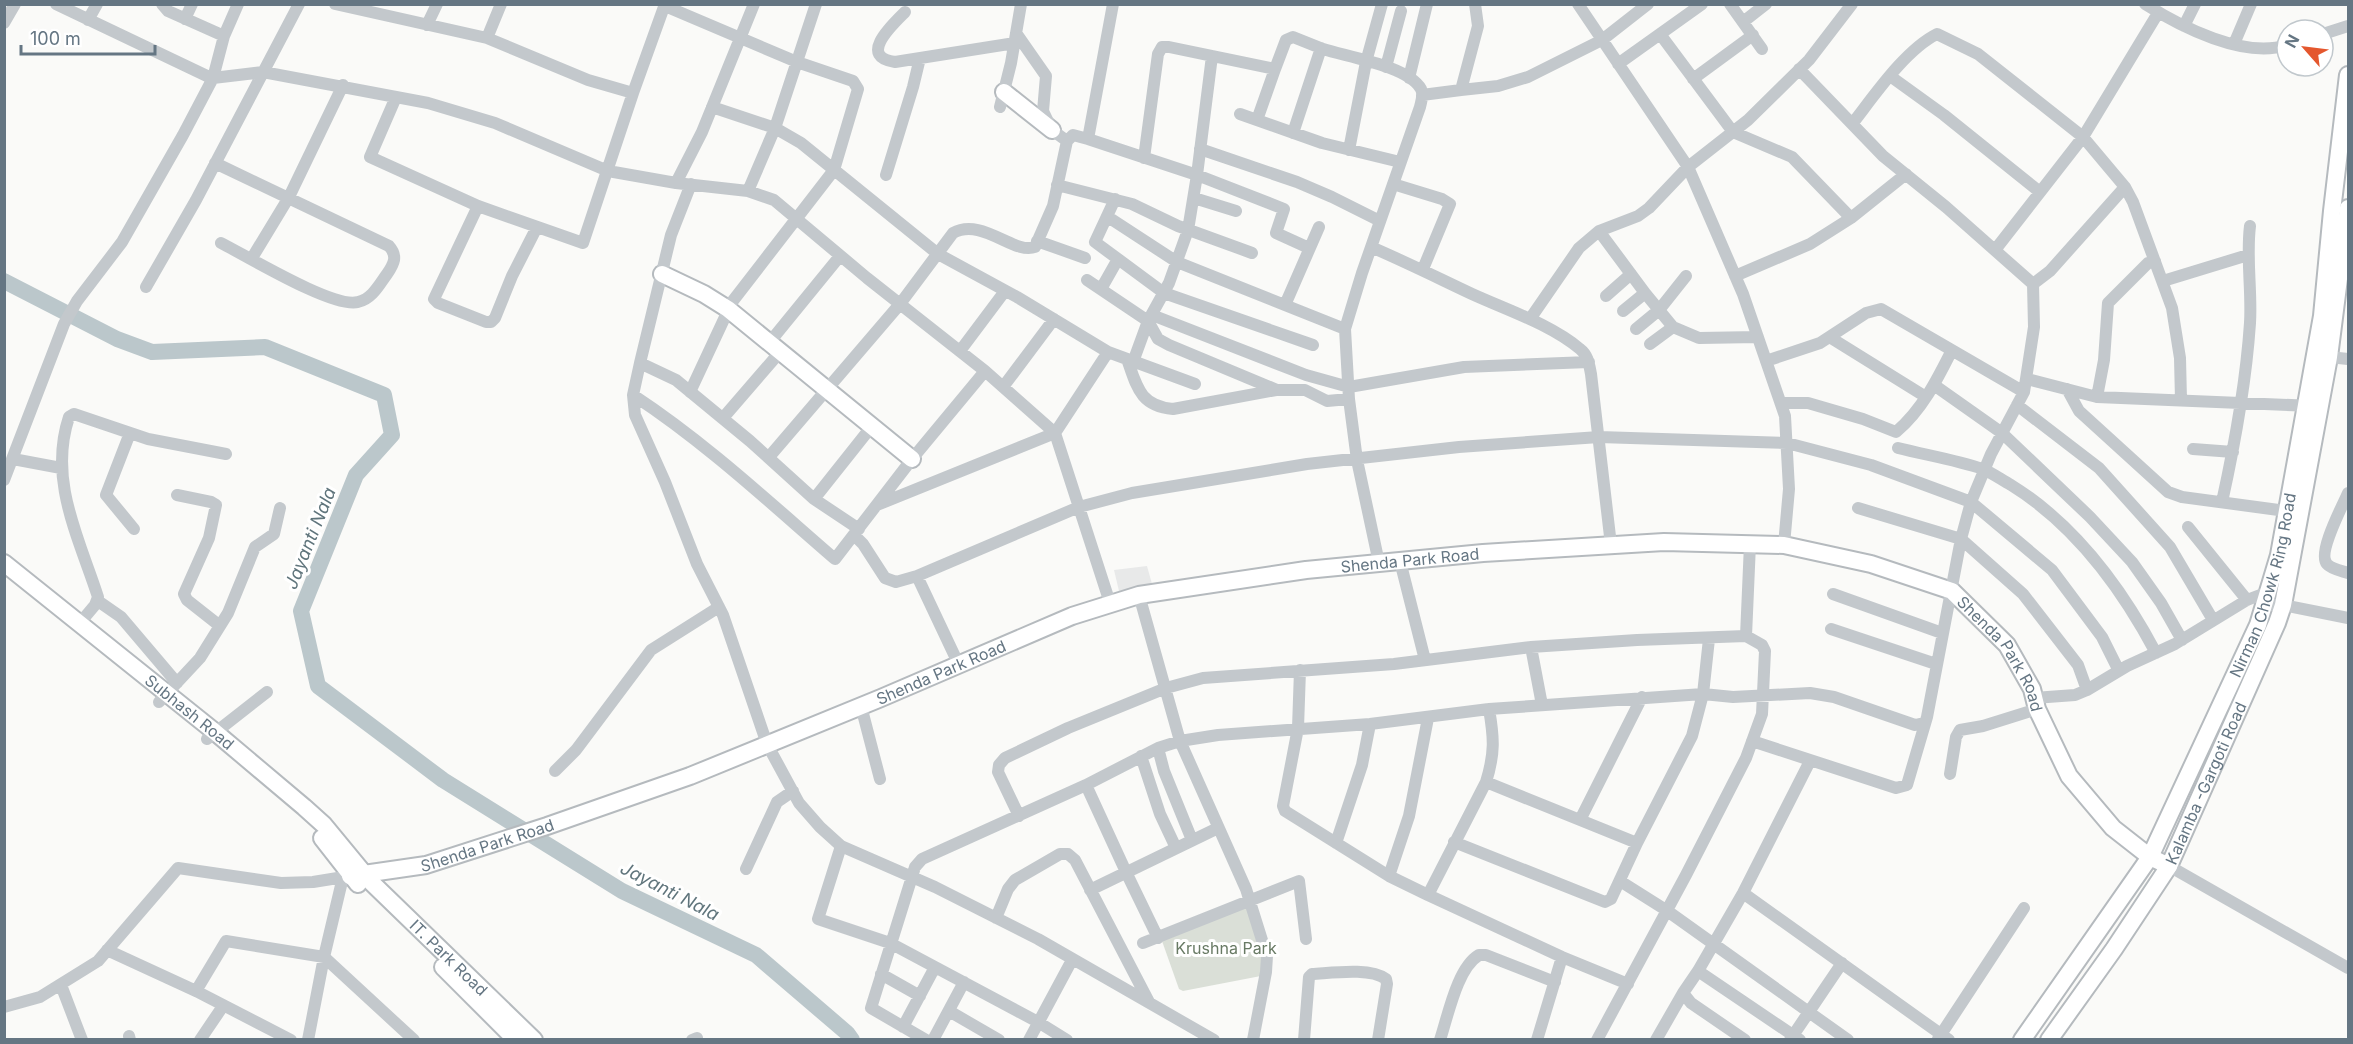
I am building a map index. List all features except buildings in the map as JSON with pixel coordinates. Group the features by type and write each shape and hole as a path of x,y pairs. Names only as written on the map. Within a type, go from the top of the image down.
{"main road":[{"name":"Nirman Chowk Ring Road","path":"2022,1040 2150,857 2258,626 2279,555 2286,511 2313,406 2322,316 2344,220 2335,186 2349,75"},
{"path":"1002,99 1052,129"},
{"name":"Kalamba -Gargoti Road","path":"2049,1040 2114,949 2169,866 2277,623 2283,605 2313,406 2329,357 2344,275 2344,220"},
{"path":"662,274 704,294 728,309 912,459"},
{"name":"Shenda Park Road","path":"352,875 382,873 426,865 690,776 1072,616 1139,595 1306,570 1483,553 1664,542 1784,545 1871,564 1952,591 2007,645 2031,689 2035,703 2069,776 2113,828 2150,857 2169,866"},
{"name":"Subhash Road","path":"4,563 71,622"},
{"name":"Subhash Road","path":"4,577 71,622 167,693 303,819 352,875"},
{"name":"IT. Park Road","path":"352,875 516,1040"},
{"name":"IT. Park Road","path":"352,875 423,934 534,1040"}],"street":[{"path":"4,23 15,4"},
{"path":"56,4 154,53 213,78 262,72 343,85 428,103 495,123 608,171 676,183 748,191 774,200 840,256 960,351 1055,433 1110,603"},
{"path":"88,20 97,4"},
{"path":"162,4 168,11 224,36"},
{"path":"185,19 192,4"},
{"path":"4,480 64,324 122,242 183,135 213,78 224,36 238,4"},
{"path":"146,287 299,4"},
{"path":"335,4 487,38 588,80 633,93"},
{"path":"427,25 437,4"},
{"path":"487,38 501,4"},
{"path":"676,183 702,132 754,4"},
{"path":"748,191 775,128 816,4"},
{"path":"1002,99 1021,4"},
{"path":"1088,139 1113,4"},
{"path":"1349,150 1366,62 1382,4"},
{"path":"1409,78 1427,4"},
{"path":"1461,90 1478,26 1475,4"},
{"path":"1578,4 1688,167 1735,276 1782,404 1787,426 1789,489 1784,545"},
{"path":"1422,95 1498,86 1528,77 1602,40 1648,4"},
{"path":"1618,64 1702,4"},
{"path":"1730,4 1762,49"},
{"path":"1743,22 1766,4"},
{"path":"1530,320 1579,248 1599,231 1644,212 1688,167 1748,120 1799,69 1852,4"},
{"path":"2145,4 2184,26 2234,45 2247,48 2275,46"},
{"path":"2184,26 2195,4"},
{"path":"2234,45 2251,4"},
{"path":"396,97 370,158 478,206 583,243 665,5 797,62 853,81 858,89 834,170 745,282 728,309 690,392"},
{"path":"1386,67 1401,11"},
{"path":"905,12 884,32 879,44 882,57 888,61 920,58 1015,38"},
{"path":"1995,250 2083,137 2158,12"},
{"path":"1660,34 1733,132 1792,157 1851,218"},
{"path":"1852,124 1890,76 1927,39 1937,34 1978,54 2083,137 2125,187 2163,281 2172,308 2180,358 2181,400"},
{"path":"1693,79 1753,35"},
{"path":"1257,120 1288,37 1386,67 1409,78 1420,89 1422,95 1345,329 1349,393 1357,460 1378,563"},
{"path":"1015,38 1046,76 1044,111 1052,129 1067,141"},
{"path":"1144,158 1159,51 1162,47 1275,69"},
{"path":"1293,133 1321,48"},
{"path":"1212,56 1188,230 1164,293 1130,361 1141,393 1149,403 1173,409 1277,390 1305,390 1327,401 1349,393 1464,367 1589,362"},
{"path":"886,175 914,87 920,58"},
{"path":"1752,741 1896,788 1907,785 1927,717 1961,539 1971,501 1984,470 2024,392 2034,327 2033,284 1883,156 1799,69"},
{"path":"1890,76 1944,115 2040,192"},
{"path":"252,258 289,197 343,85"},
{"path":"712,107 775,128 801,143 938,254 1108,352 1195,384"},
{"path":"1240,114 1349,150 1400,162"},
{"path":"769,457 900,304 953,233 961,229 981,231 1031,248 1035,247 1053,206 1067,141 1073,135 1197,175 1284,209 1276,233 1309,248"},
{"path":"1200,149 1297,182 1332,196 1380,221"},
{"path":"215,163 389,246 394,252 395,259 392,267 369,298 357,303 343,303 323,296 221,243"},
{"path":"1735,276 1810,244 1851,218 1906,174"},
{"path":"691,184 671,235 633,395 635,415 665,482 696,564 719,607 736,648 766,744 799,803 820,827 842,846 911,876 996,918 1149,1003 1194,1034 1214,1040"},
{"path":"1393,184 1442,199 1450,204 1423,269"},
{"path":"1057,185 1132,204 1188,230 1252,253"},
{"path":"2033,284 2050,271 2125,187"},
{"path":"1194,198 1236,211"},
{"path":"1115,199 1095,242 1164,293 1313,345"},
{"path":"478,206 434,299 438,303 486,322 495,318 512,276 537,227"},
{"path":"1108,217 1177,262 1345,329"},
{"path":"2222,502 2241,402 2250,322 2248,255 2250,226"},
{"path":"1285,305 1319,227"},
{"path":"1599,231 1673,327 1699,338 1758,337"},
{"path":"1037,241 1085,258"},
{"path":"1371,247 1530,320 1581,350 1589,362 1611,545"},
{"path":"2163,281 2248,255"},
{"path":"723,418 840,256"},
{"path":"1101,289 1118,259"},
{"path":"2097,397 2104,360 2108,303 2148,263 2155,261"},
{"path":"1606,296 1631,274"},
{"path":"1636,328 1659,310 1686,276"},
{"path":"1087,280 1150,318 1349,393"},
{"path":"960,351 1005,291"},
{"path":"1623,311 1645,293"},
{"path":"1766,361 1820,344 1866,313 1881,309 2024,392"},
{"path":"1150,318 1155,334 1162,342 1277,390"},
{"path":"1003,387 1054,319"},
{"path":"1650,344 1673,327"},
{"path":"1831,338 1926,397"},
{"path":"1782,404 1808,403 1863,419 1896,432 1926,397 1952,350"},
{"path":"876,505 1055,433 1108,352"},
{"path":"2329,357 2349,359"},
{"path":"640,363 676,380 769,457 814,499 856,532 885,578 897,582 917,576 1079,507 1132,493 1307,464 1459,447 1599,438 1787,443 1871,465 1971,501 2052,570 2102,637 2120,671"},
{"path":"633,395 716,456 835,559 912,459 985,372"},
{"path":"2027,379 2097,397 2313,406"},
{"path":"1934,385 2002,433 2090,517 2132,562 2161,603 2182,640"},
{"path":"2067,389 2079,411 2168,492 2174,495 2286,511"},
{"path":"2017,405 2107,476 2170,547 2213,620"},
{"path":"71,622 98,601 99,597 67,506 61,468 61,453 67,424 72,415 130,433 226,454"},
{"path":"814,499 872,426"},
{"path":"130,433 106,495 134,529"},
{"path":"1898,448 1984,470 2027,495 2057,520 2113,582 2139,620 2156,652"},
{"path":"2193,449 2233,452"},
{"path":"13,459 61,468"},
{"path":"2349,492 2326,545 2324,558 2327,564 2349,573"},
{"path":"177,495 212,502 216,505 209,538 184,594 187,600 220,626"},
{"path":"98,601 121,617 167,693 200,658 220,626 235,599 255,547 274,534 280,508"},
{"path":"1858,508 1961,539 2023,594 2078,665 2087,690"},
{"path":"2187,527 2247,600"},
{"path":"1746,636 1750,544"},
{"path":"1400,561 1425,660"},
{"path":"917,576 959,665"},
{"path":"1833,594 1942,633"},
{"path":"1139,595 1180,741 1249,900 1267,956 1253,1040"},
{"path":"1950,774 1956,737 1960,730 1983,726 2035,703 2075,695 2087,690 2182,640 2247,600 2266,598 2283,605 2349,618"},
{"path":"555,771 576,750 651,650 719,607"},
{"path":"1831,629 1936,664"},
{"path":"1019,816 998,772 999,765 1005,758 1068,728 1166,688 1203,678 1394,664 1531,647 1746,636 1762,645 1765,651 1762,714 1746,758 1597,1040"},
{"path":"1454,842 1605,902 1611,899 1692,736 1703,694 1709,639"},
{"path":"1531,647 1542,705"},
{"path":"1300,670 1298,729 1283,806 1284,811 1389,876 1563,957 1628,984"},
{"path":"211,736 267,692"},
{"path":"926,1040 871,1008 915,867 922,859 1086,785 1158,748 1180,741 1218,735 1371,724 1489,709 1703,694 1733,698 1764,697 1796,692 1810,693 1834,697 1915,725 1924,723"},
{"path":"1580,820 1642,698"},
{"path":"861,706 880,779"},
{"path":"1428,895 1486,782 1494,744 1489,709"},
{"path":"1389,876 1409,816 1428,718"},
{"path":"1336,843 1362,765 1371,724"},
{"path":"1158,748 1164,771 1192,840"},
{"path":"1141,756 1160,814 1176,848"},
{"path":"1656,1040 1743,893 1810,760"},
{"path":"1486,782 1637,843"},
{"path":"1086,785 1158,938"},
{"path":"746,869 777,802 793,791"},
{"path":"1090,890 1218,828"},
{"path":"842,846 818,919 890,943 1038,1022 1067,1040"},
{"path":"996,918 1008,889 1015,880 1060,854 1068,854 1075,860 1149,1003"},
{"name":"Shenda Park Road","path":"2169,866 2349,968"},
{"path":"4,1007 40,997 98,960 178,868 281,884 352,875 324,957 308,1040"},
{"path":"1143,943 1299,881 1306,939"},
{"path":"1620,881 1666,910 1848,1040"},
{"path":"1743,893 1943,1038 2024,908"},
{"path":"196,991 226,941 324,957 414,1040"},
{"path":"107,950 196,991 291,1040"},
{"path":"1440,1040 1456,990 1468,965 1479,955 1486,955 1555,982"},
{"path":"1537,1040 1563,957"},
{"path":"1029,1040 1072,960"},
{"path":"1698,971 1794,1038 1808,1012 1842,963"},
{"path":"903,1027 935,967"},
{"path":"1304,1040 1309,977 1312,974 1340,973 1374,973 1386,979 1388,984 1378,1040"},
{"path":"881,974 920,996"},
{"path":"933,1040 964,982"},
{"path":"62,985 82,1040"},
{"path":"1683,993 1691,1003 1745,1040"},
{"path":"200,1040 223,1006"},
{"path":"949,1011 999,1040"}],"shaded area":[{"path":"1147,566 1152,584 1119,591 1114,570"}],"green space":[{"name":"Krushna Park","path":"1245,902 1267,956 1266,975 1183,991 1179,989 1162,941"}],"waterway":[{"name":"Jayanti Nala","path":"4,281 117,339 152,352 265,347 384,395 392,435 356,475 301,611 318,686 443,780 622,891 756,955 847,1033 852,1040"}]}
